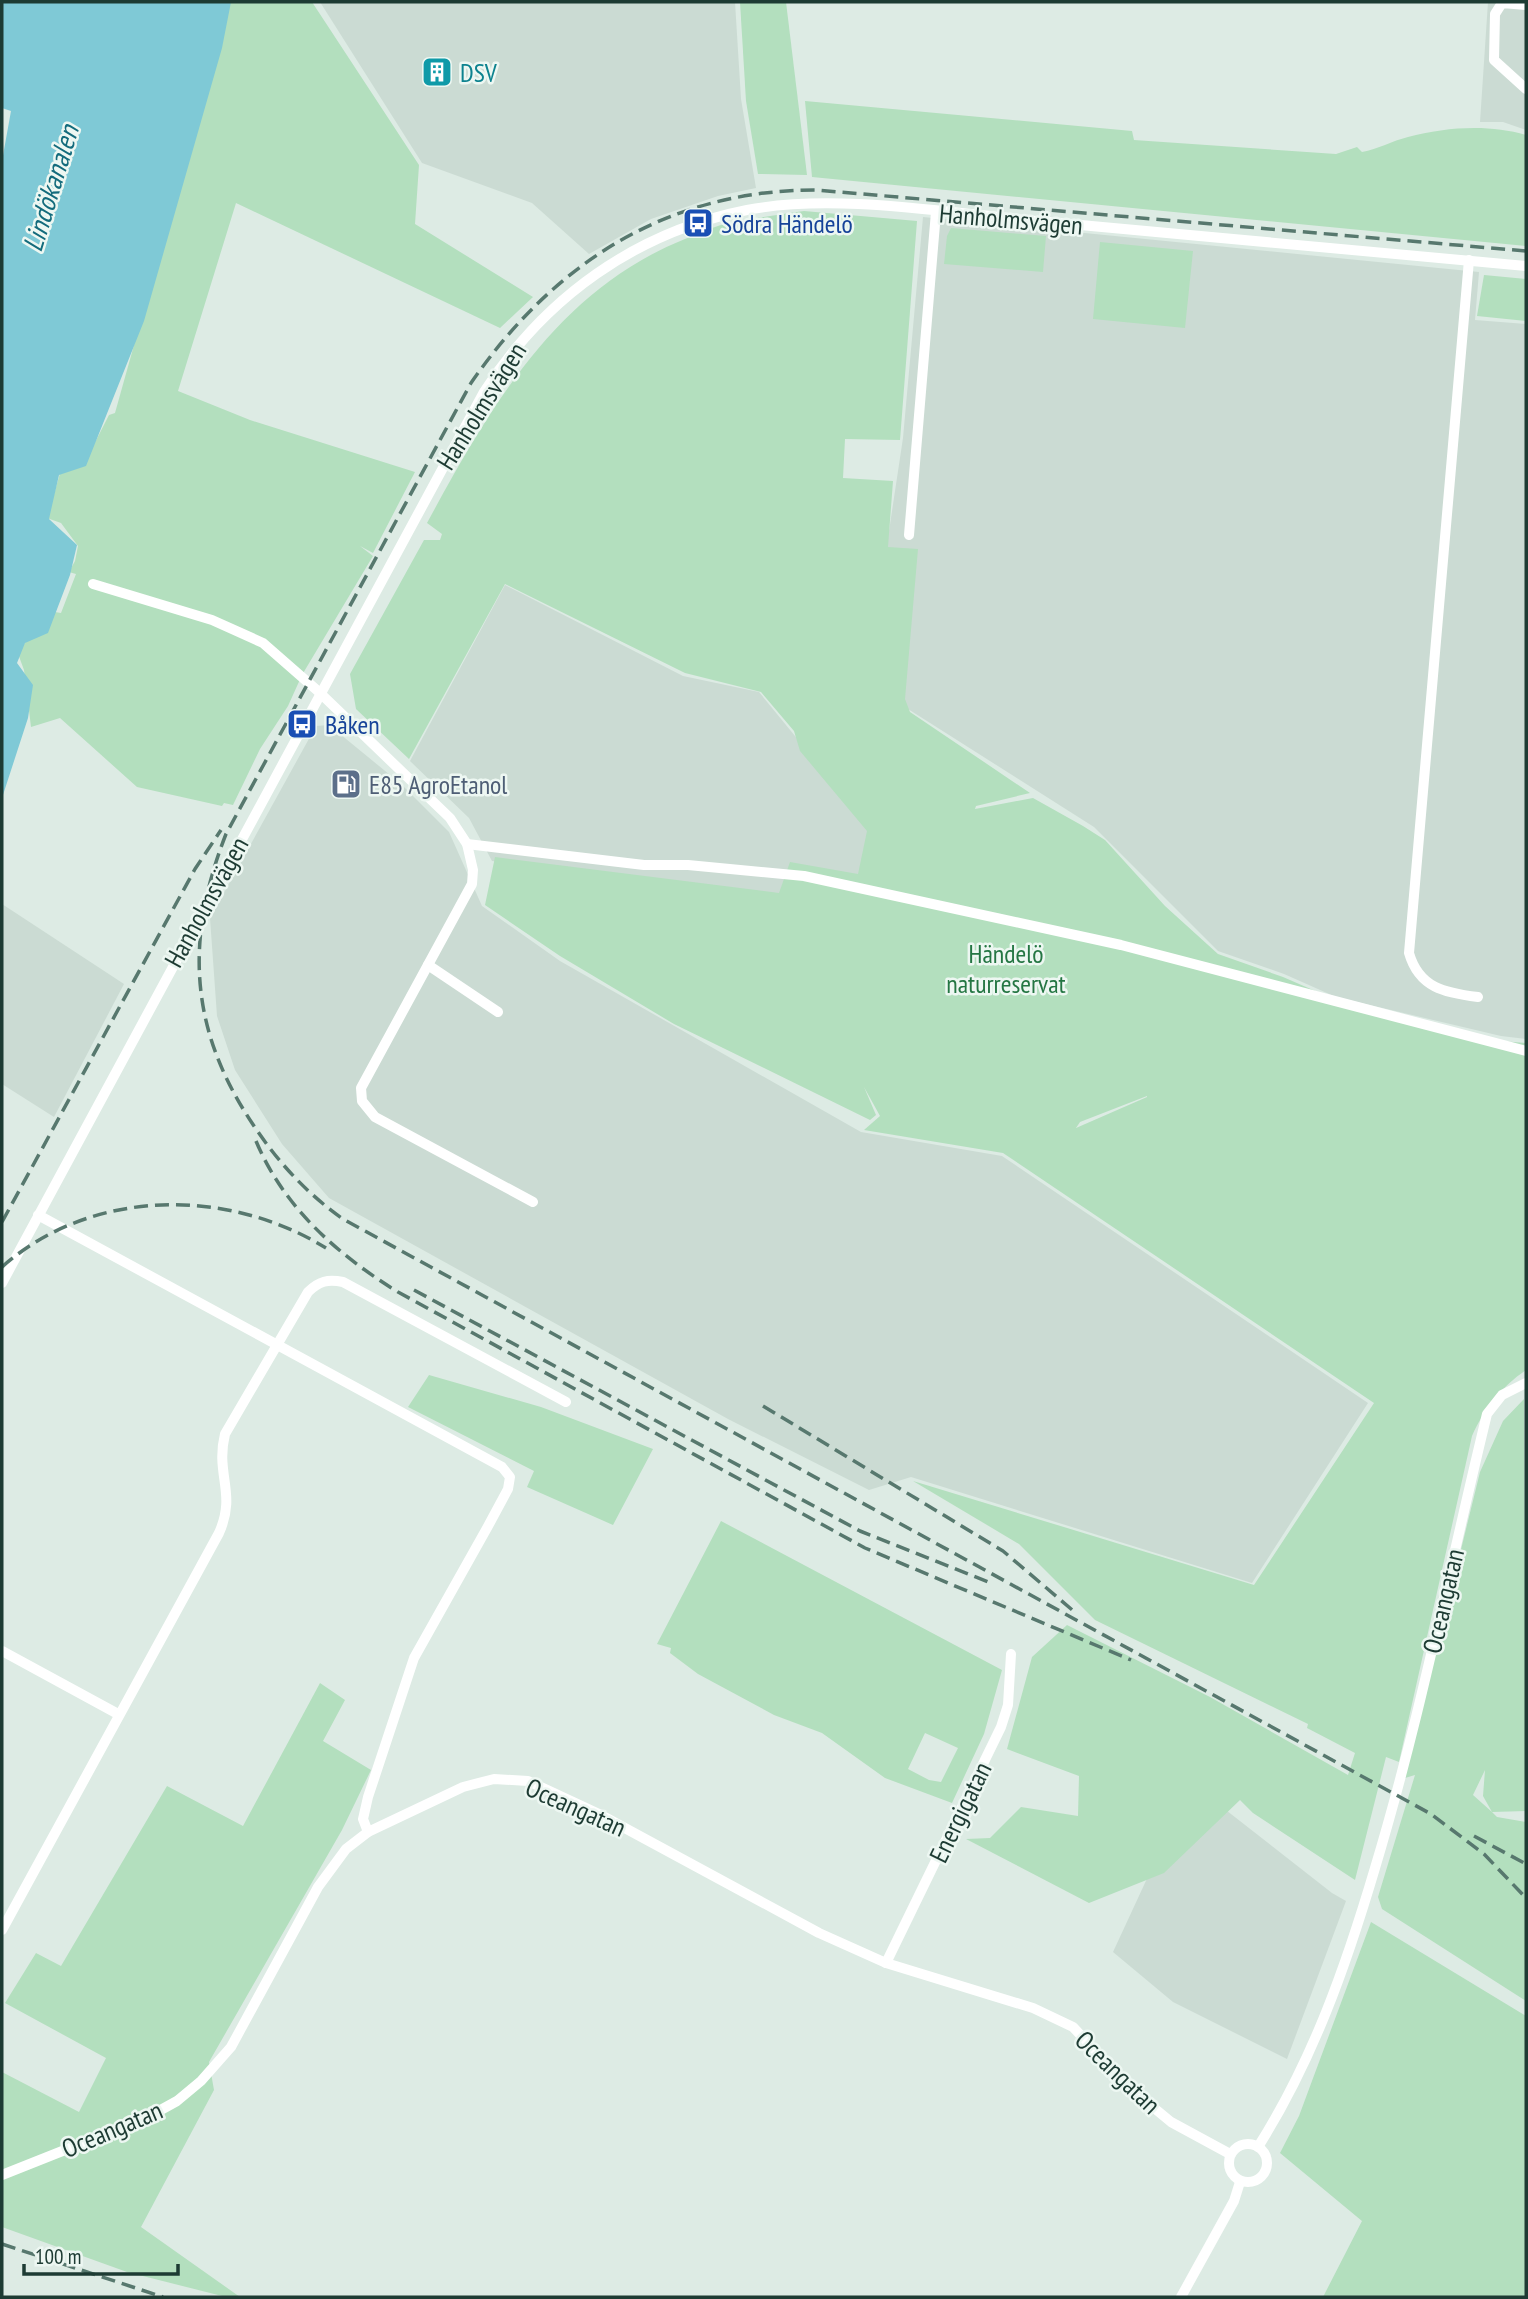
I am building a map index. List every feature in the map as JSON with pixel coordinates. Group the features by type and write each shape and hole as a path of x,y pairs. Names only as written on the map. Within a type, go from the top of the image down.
{"street":[{"path":"1526,5 1502,4 1495,14 1494,60 1526,89"},
{"name":"Hanholmsvägen","path":"2,1283 484,391 524,336 577,286 640,246 698,223 748,210 806,204 936,212 1526,265"},
{"path":"909,536 936,212"},
{"path":"1469,260 1409,953 1420,978 1433,988 1478,997"},
{"path":"93,584 212,620 262,643 319,692 450,818 467,844 473,870 472,884 360,1088 362,1101 376,1117 533,1202"},
{"path":"467,844 644,865 688,865 804,876 1121,945 1526,1051"},
{"path":"428,965 498,1012"},
{"path":"38,1215 502,1468 510,1477 508,1489 414,1658 368,1797 363,1819 368,1832"},
{"path":"2,1930 227,1515 229,1502 220,1455 225,1434 308,1292 316,1284 330,1279 344,1282 566,1402"},
{"name":"Oceangatan","path":"1258,2147 1284,2107 1328,2011 1364,1905 1402,1777 1487,1414 1502,1395 1526,1383"},
{"path":"2,1651 118,1714"},
{"name":"Energigatan","path":"886,1963 1001,1727 1008,1705 1011,1654"},
{"name":"Oceangatan","path":"2,2175 148,2118 177,2101 201,2081 231,2047 330,1867 368,1832 463,1787 494,1779 528,1781 599,1814 819,1933 886,1963 1033,2008 1073,2027 1130,2088 1171,2122 1230,2154"},
{"path":"1243,2144 1258,2147 1267,2158 1265,2172 1255,2182 1240,2182 1229,2170 1230,2154 1243,2144"},
{"path":"1181,2297 1234,2201 1240,2182"}],"shaded area":[{"path":"320,2 735,2 741,99 756,188 718,196 651,219 589,254 532,203 422,163"},
{"path":"1488,2 1526,2 1526,130 1503,122 1480,122"},
{"path":"923,217 1479,272 1475,320 1526,324 1526,1039 1501,1036 1336,997 1284,974 1218,951 1094,827 897,702 886,551 903,438"},
{"path":"505,585 683,676 759,692 872,830 862,880 781,897 492,861 469,818 410,761"},
{"path":"329,725 401,784 449,832 482,906 560,961 861,1132 1002,1156 1368,1403 1252,1583 911,1477 869,1490 728,1419 329,1198 282,1144 235,1070 217,1016 210,918 316,726"},
{"path":"2,904 124,984 54,1117 2,1084"},
{"path":"1222,1807 1346,1901 1287,2059 1173,2002 1113,1952 1157,1857"}],"green space":[{"path":"230,2 312,2 419,165 415,224 533,297 500,328 236,203 178,391 250,420 415,472 373,553 360,546 373,556 302,675 288,706 260,749 233,805 224,803 222,806 137,787 60,718 31,727 24,670 17,651 55,612 61,613 76,574 69,572 78,546 61,523 47,518 61,470 85,462 109,415 115,413"},
{"path":"740,2 786,2 807,175 758,174 746,101"},
{"path":"805,101 1132,131 1134,140 1336,154 1357,147 1362,152 1368,151 1437,131 1482,128 1512,132 1526,135 1526,246 812,177"},
{"name":"Händelö naturreservat","path":"804,211 917,221 900,440 845,439 843,478 893,481 888,547 918,549 905,699 910,712 1030,793 976,806 975,809 1033,798 1083,826 1105,840 1165,906 1218,954 1283,977 1336,1000 1501,1041 1526,1043 1526,1370 1494,1399 1472,1436 1399,1762 1386,1757 1355,1880 1253,1813 1240,1800 1164,1873 1089,1903 966,1839 990,1838 1021,1807 1078,1816 1079,1776 1007,1749 1032,1657 1067,1625 1210,1697 1348,1775 1355,1753 1307,1728 1308,1724 1095,1620 1019,1544 913,1481 1254,1585 1374,1403 1003,1153 864,1130 880,1116 864,1087 876,1115 870,1120 674,1024 560,956 485,905 495,857 779,893 790,862 858,874 867,831 800,751 794,731 761,692 685,673 505,584 409,759 356,709 350,674 424,540 440,540 442,534 427,523 476,437 503,396 532,357 564,321 600,289 640,261 685,239 720,225","holes":["1147,1097 1076,1128 1080,1122"]},
{"path":"951,228 1046,236 1043,272 944,264 947,236"},
{"path":"1100,242 1193,251 1185,328 1093,319"},
{"path":"1484,275 1526,279 1526,321 1477,316"},
{"path":"429,1375 541,1407 653,1449 613,1525 527,1487 534,1471 408,1407"},
{"path":"1524,1399 1526,1811 1492,1812 1497,1817 1526,1822 1526,2001 1382,1909 1378,1897 1415,1775 1405,1778 1480,1472 1503,1421","holes":["1485,1770 1483,1796 1492,1812 1473,1795"]},
{"path":"721,1521 1002,1670 984,1734 952,1803 885,1778 822,1733 774,1715 698,1674 670,1653 671,1648 657,1644","holes":["925,1733 958,1748 941,1782 929,1780 908,1769"]},
{"path":"320,1683 345,1700 323,1741 371,1770 342,1830 209,2062 214,2090 141,2227 240,2297 226,2297 127,2272 2,2227 2,2072 79,2112 106,2058 5,2003 36,1953 61,1966 167,1786 243,1826"},
{"path":"1371,1922 1526,2016 1526,2297 1323,2297 1362,2221 1280,2153 1299,2116"}],"water":[{"name":"Lindökanalen","path":"2,2 231,2 222,48 144,321 86,466 59,475 49,519 77,545 70,575 48,633 25,643 17,663 33,685 28,718 2,798 2,161 11,111 2,108"}],"railway":[{"path":"1526,251 816,190 762,193 711,203 663,219 619,242 577,269 539,302 504,340 471,383 226,834 204,910 200,947 200,982 205,1017 231,1088 252,1123 282,1163 305,1187 343,1219 1431,1814 1484,1854 1526,1898"},
{"path":"2,1222 195,869 221,830"},
{"path":"256,1141 282,1188 315,1228 354,1262 398,1292 865,1548 1131,1660"},
{"path":"2,1267 37,1241 76,1222 118,1210 160,1205 203,1206 246,1214 287,1228 326,1248"},
{"path":"414,1290 860,1531 991,1583"},
{"path":"763,1406 1003,1551 1077,1614"},
{"path":"1474,1836 1526,1864"},
{"path":"2,2244 163,2297"}],"place":[{"name":"DSV","path":"437,72"},
{"name":"Södra Händelö","path":"698,223"},
{"name":"Båken","path":"302,724"},
{"name":"E85 AgroEtanol","path":"346,784"}]}
